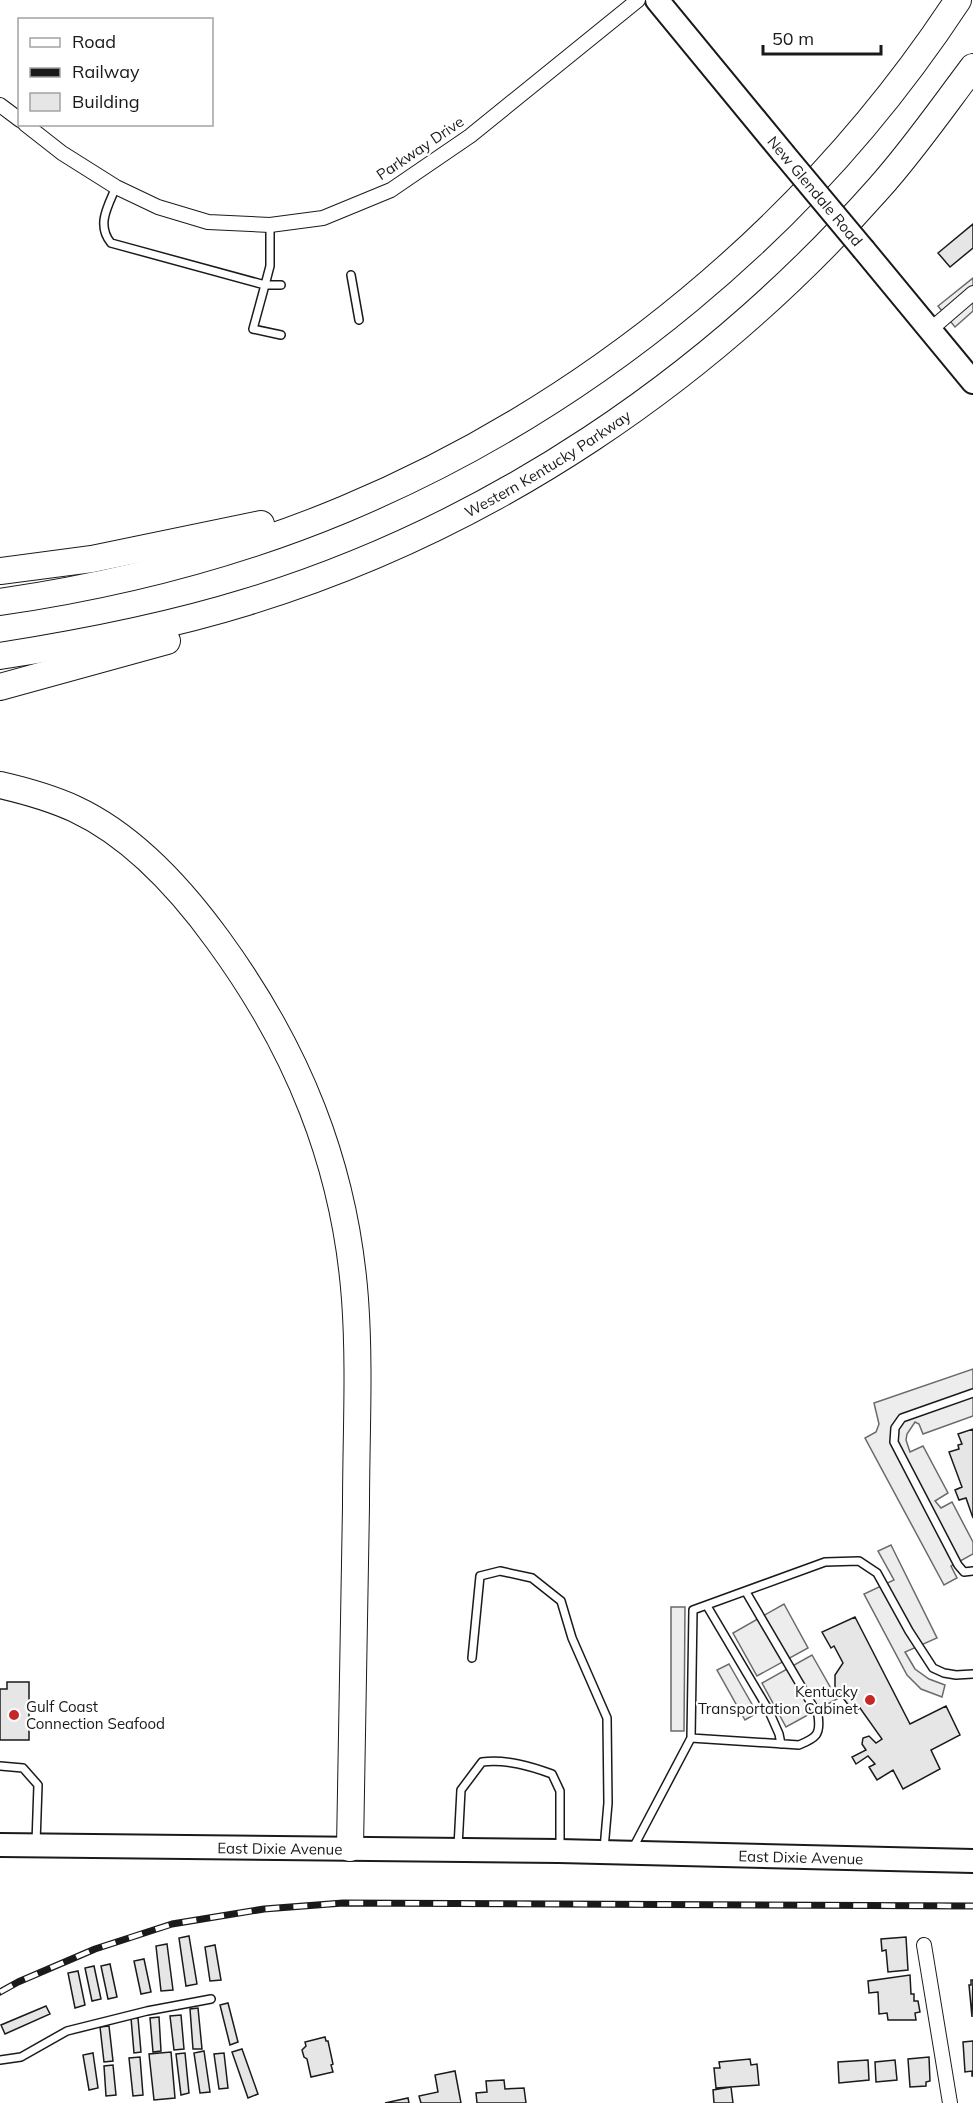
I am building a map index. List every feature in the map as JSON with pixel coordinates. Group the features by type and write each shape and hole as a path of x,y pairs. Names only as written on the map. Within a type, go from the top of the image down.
{"highway":[{"path":"0,602 152,572 218,554 344,510 452,458 575,385 628,347 729,265 814,184 864,128 905,77 958,0"},
{"name":"Western Kentucky Parkway","path":"0,656 71,645 155,627 247,602 365,560 460,515 534,476 680,375 782,287 857,212 908,154 973,67"},
{"path":"908,154 973,78"},
{"path":"0,687 201,631 343,580 471,517 557,466 586,442"},
{"path":"0,571 92,559 249,527 351,496 452,458"},
{"path":"0,785 38,794 78,810 114,833 148,861 179,892 234,962 280,1036 299,1075 327,1149 342,1204 350,1251 357,1345 353,1767 350,1848"}],"main road":[{"name":"New Glendale Road","path":"657,0 973,382"},
{"name":"East Dixie Avenue","path":"0,1845 560,1851 973,1861"}],"street":[{"name":"Parkway Drive","path":"28,126 62,153 116,187 158,207 208,222 270,225 323,218 392,190 470,136 638,0"},
{"path":"0,105 18,118"},
{"path":"930,330 973,293"},
{"path":"924,1945 950,2103"}],"lane":[{"path":"116,187 104,217 105,235 111,243 264,285 281,285"},
{"path":"270,225 270,266 253,329 281,335"},
{"path":"351,275 358,320"},
{"path":"973,1393 902,1418 895,1428 894,1442 958,1565 964,1572 973,1571"},
{"path":"630,1853 691,1738 693,1610 825,1562 860,1561 877,1573 909,1631 933,1668 956,1675 973,1674"},
{"path":"472,1658 480,1576 500,1571 532,1578 561,1601 572,1638 607,1718 608,1803 603,1852"},
{"path":"691,1738 799,1745 814,1739 820,1728 818,1715 746,1592"},
{"path":"706,1606 768,1708 781,1744"},
{"path":"458,1850 460,1790 482,1762 497,1760 533,1767 552,1774 560,1791 560,1851"},
{"path":"0,1766 23,1768 38,1785 36,1845"},
{"path":"0,2060 21,2056 67,2031 147,2011 211,1999"}],"shaded area":[{"path":"973,278 973,311 955,327 938,306"},
{"path":"973,1369 973,1416 923,1434 919,1424 915,1422 906,1440 910,1452 923,1446 948,1493 935,1501 941,1508 952,1502 973,1542 973,1554 951,1566 957,1578 944,1585 865,1438 876,1432 879,1424 874,1403"},
{"path":"891,1545 937,1638 905,1652 915,1669 929,1679 945,1685 942,1697 921,1689 907,1675 864,1594 894,1580 878,1551"},
{"path":"784,1604 808,1648 757,1676 733,1633"},
{"path":"671,1607 685,1607 684,1731 671,1731"},
{"path":"812,1655 837,1699 786,1727 762,1683"},
{"path":"729,1664 757,1713 745,1720 717,1670"}],"building":[{"path":"973,224 973,248 950,267 938,253"},
{"path":"973,1429 973,1518 966,1498 959,1500 955,1490 962,1487 949,1452 959,1449 958,1445 962,1444 958,1434"},
{"name":"Kentucky Transportation Cabinet","path":"855,1617 910,1724 946,1706 960,1735 931,1750 940,1769 903,1789 893,1770 877,1780 869,1767 875,1764 868,1756 856,1764 852,1757 866,1750 862,1744 863,1738 869,1736 876,1743 882,1739 860,1708 854,1712 835,1688 835,1675 843,1663 834,1646 831,1648 822,1632"},
{"name":"Gulf Coast Connection Seafood","path":"7,1682 29,1682 29,1740 0,1740 0,1689 7,1689"},
{"path":"189,1936 197,1984 186,1986 179,1938"},
{"path":"906,1937 908,1970 888,1972 886,1950 882,1951 881,1939"},
{"path":"167,1944 173,1990 161,1991 156,1946"},
{"path":"215,1945 221,1980 210,1981 205,1947"},
{"path":"144,1959 151,1992 141,1994 134,1961"},
{"path":"110,1964 117,1997 108,1999 101,1966"},
{"path":"94,1966 101,1999 92,2001 85,1968"},
{"path":"78,1971 85,2005 75,2008 68,1973"},
{"path":"910,1975 911,1994 914,1994 914,2001 918,2001 920,2012 915,2013 916,2020 888,2020 887,2013 879,2014 878,1992 869,1993 868,1981"},
{"path":"971,1980 973,1980 972,2017 969,1985 971,1985"},
{"path":"228,2003 238,2042 230,2045 220,2005"},
{"path":"46,2006 50,2014 5,2034 1,2025"},
{"path":"198,2008 202,2049 193,2049 190,2009"},
{"path":"181,2015 184,2049 174,2050 170,2016"},
{"path":"159,2017 161,2051 153,2052 150,2018"},
{"path":"131,2018 138,2018 141,2052 134,2053"},
{"path":"109,2026 113,2061 104,2062 100,2027"},
{"path":"325,2037 328,2041 333,2072 311,2077 307,2059 302,2050 306,2046 305,2042"},
{"path":"973,2041 972,2076 972,2071 965,2072 963,2042"},
{"path":"242,2049 258,2094 248,2098 232,2052"},
{"path":"204,2051 210,2092 200,2093 194,2053"},
{"path":"171,2052 175,2098 154,2100 149,2054"},
{"path":"93,2053 98,2088 89,2090 83,2055"},
{"path":"185,2053 189,2093 181,2095 176,2054"},
{"path":"224,2053 228,2088 219,2089 214,2054"},
{"path":"140,2057 143,2095 133,2096 129,2058"},
{"path":"929,2057 930,2081 926,2082 926,2086 910,2087 908,2059"},
{"path":"750,2059 751,2065 757,2064 759,2085 716,2088 714,2068 720,2068 719,2062"},
{"path":"868,2060 869,2080 839,2083 838,2062"},
{"path":"895,2060 897,2080 876,2082 875,2062"},
{"path":"113,2065 116,2095 106,2096 104,2066"},
{"path":"455,2071 461,2103 421,2103 419,2096 438,2092 435,2075"},
{"path":"504,2080 505,2089 524,2088 526,2103 477,2103 476,2093 487,2092 486,2081"},
{"path":"731,2087 733,2103 714,2103 713,2090"},
{"path":"408,2098 409,2103 385,2103"}],"railway":[{"path":"0,1992 95,1949 172,1924 264,1909 343,1903 973,1906"}],"place":[{"name":"Kentucky Transportation Cabinet","path":"870,1700"},
{"name":"Gulf Coast Connection Seafood","path":"14,1715"}]}
